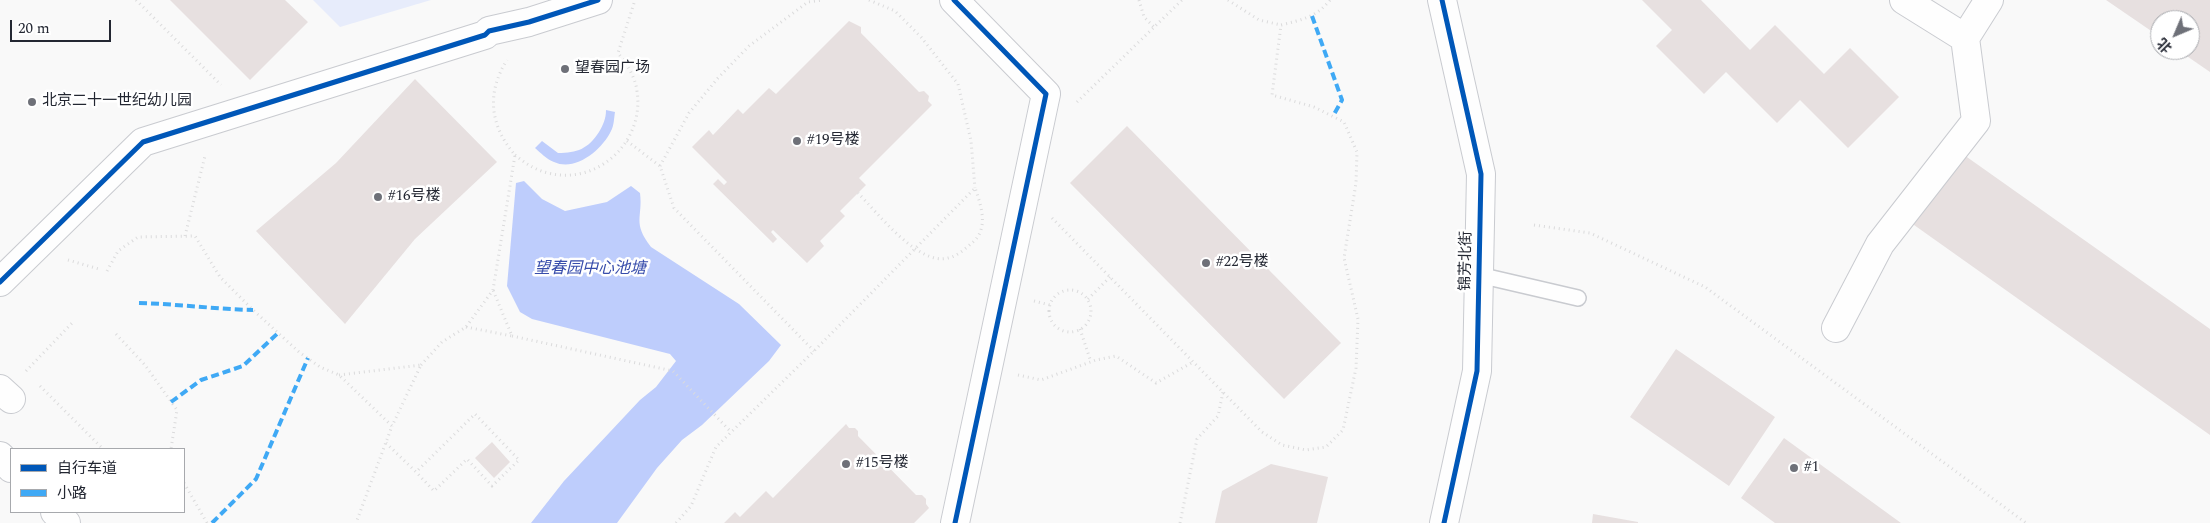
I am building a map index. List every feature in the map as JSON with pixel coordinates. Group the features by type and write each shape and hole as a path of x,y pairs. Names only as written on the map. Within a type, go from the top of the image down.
{"street":[{"path":"0,282 143,142 485,35 489,31 530,22 598,0"},
{"path":"954,0 1046,94 955,523"},
{"name":"锦芳北街","path":"1442,0 1481,174 1477,371 1444,523"},
{"path":"1904,0 1965,38"},
{"path":"1836,328 1880,244 1959,140 1976,121 1965,38 1989,0"},
{"path":"0,456 10,467"},
{"path":"56,513 66,523"}],"lane":[{"path":"1479,275 1578,298"}],"path":[{"path":"136,0 247,110"},
{"path":"530,22 500,72 494,88 493,110 499,132 515,155 530,166 549,174 569,175 589,172 617,155 627,141 634,126 638,108 637,90 630,70 618,53 635,0"},
{"path":"660,166 689,112 749,46 807,1 823,0"},
{"path":"858,193 914,249 928,257 947,259 964,251 978,238 983,221 981,204 975,188 971,141 958,84 921,37 895,11 869,0"},
{"path":"1139,0 1144,17 1154,27"},
{"path":"1070,108 1182,0"},
{"path":"1228,0 1259,20 1281,25 1307,19 1323,10 1330,0"},
{"path":"1026,191 1262,432 1282,445 1306,450 1326,447 1343,430 1356,368 1358,319 1344,258 1356,183 1357,152 1344,122 1314,107 1272,95 1281,25"},
{"path":"185,236 214,120"},
{"path":"627,141 660,166 674,208 814,351"},
{"path":"356,523 392,426 420,365 442,342 466,327 493,290 515,155"},
{"path":"676,523 691,506 716,447 975,188"},
{"path":"1534,224 1590,233 1705,287 2026,523"},
{"path":"107,271 118,251 138,237 195,236 220,278 267,323 320,367 339,375 392,426"},
{"path":"1088,299 1110,277"},
{"path":"493,290 512,336"},
{"path":"1070,290 1083,294 1088,299 1092,312 1086,326 1080,329 1066,332 1060,329 1051,318 1050,305 1058,294 1070,290"},
{"path":"32,378 26,371 74,321"},
{"path":"466,327 606,355 672,371 731,432"},
{"path":"1080,329 1091,362"},
{"path":"116,334 145,365 177,410 171,448"},
{"path":"988,368 1042,380 1091,362 1116,356 1156,383 1193,362"},
{"path":"339,375 420,365"},
{"path":"39,384 102,448"},
{"path":"1180,523 1198,439 1218,416 1223,392"},
{"path":"386,442 434,491 467,459 492,486 519,460 475,414 416,472"},
{"path":"185,485 207,523"}],"shaded area":[{"path":"313,0 431,0 340,27"}],"water":[{"path":"606,110 615,112 612,129 595,152 579,162 562,164 554,162 535,148 542,141 558,153 582,149 599,132 604,122"},
{"name":"望春园中心池塘","path":"524,181 542,199 565,211 607,202 631,186 640,193 640,226 645,239 651,247 739,304 781,345 769,361 702,425 682,440 657,468 617,523 531,523 564,481 640,400 656,387 676,361 670,354 532,319 520,312 507,286 516,183"}],"building":[{"path":"170,0 285,0 308,22 250,80"},
{"path":"1642,0 1701,0 1750,50 1775,25 1824,74 1850,48 1899,97 1848,148 1800,100 1777,123 1726,72 1704,94 1656,46 1672,30"},
{"path":"2106,0 2210,0 2210,72 2193,60 2200,60 2200,10 2150,10 2150,30"},
{"name":"#19号楼","path":"849,21 861,27 861,33 919,92 924,91 929,96 928,101 932,105 859,178 866,185 840,211 845,216 820,241 824,246 807,263 773,230 771,232 777,239 773,243 713,184 718,179 724,185 727,182 692,147 709,130 713,135 738,109 743,114 769,88 776,94"},
{"name":"#16号楼","path":"415,79 497,162 415,239 345,324 256,231 336,163"},
{"name":"#22号楼","path":"1127,126 1341,343 1284,399 1070,183"},
{"path":"1957,150 2210,329 2210,435 1907,220"},
{"path":"1676,349 1775,417 1729,486 1630,417"},
{"name":"#15号楼","path":"846,424 849,428 855,428 858,431 858,436 916,495 922,495 926,499 926,504 929,508 914,523 724,523 735,512 740,517 766,491 773,498"},
{"name":"#1","path":"1784,438 1901,523 1775,523 1741,498"},
{"path":"492,442 510,462 494,478 475,458"},
{"path":"1271,464 1328,477 1317,523 1215,523 1222,491"},
{"path":"1593,514 1638,522 1638,523 1592,523"}],"marked path":[{"path":"1312,16 1342,100 1333,116"},
{"path":"139,303 253,310"},
{"path":"171,402 201,380 243,366 278,333"},
{"path":"212,523 256,479 308,358"}],"cycle path":[{"path":"0,282 143,142 485,35 489,31 529,22 598,0"},
{"path":"954,0 1046,94 955,523"},
{"path":"1442,0 1481,174 1477,371 1444,523"}],"place":[{"name":"望春园广场","path":"565,69"},
{"name":"北京二十一世纪幼儿园","path":"32,102"},
{"name":"#19号楼","path":"797,141"},
{"name":"#16号楼","path":"378,197"},
{"name":"#22号楼","path":"1206,263"},
{"name":"#15号楼","path":"846,464"},
{"name":"#1","path":"1794,468"}]}
